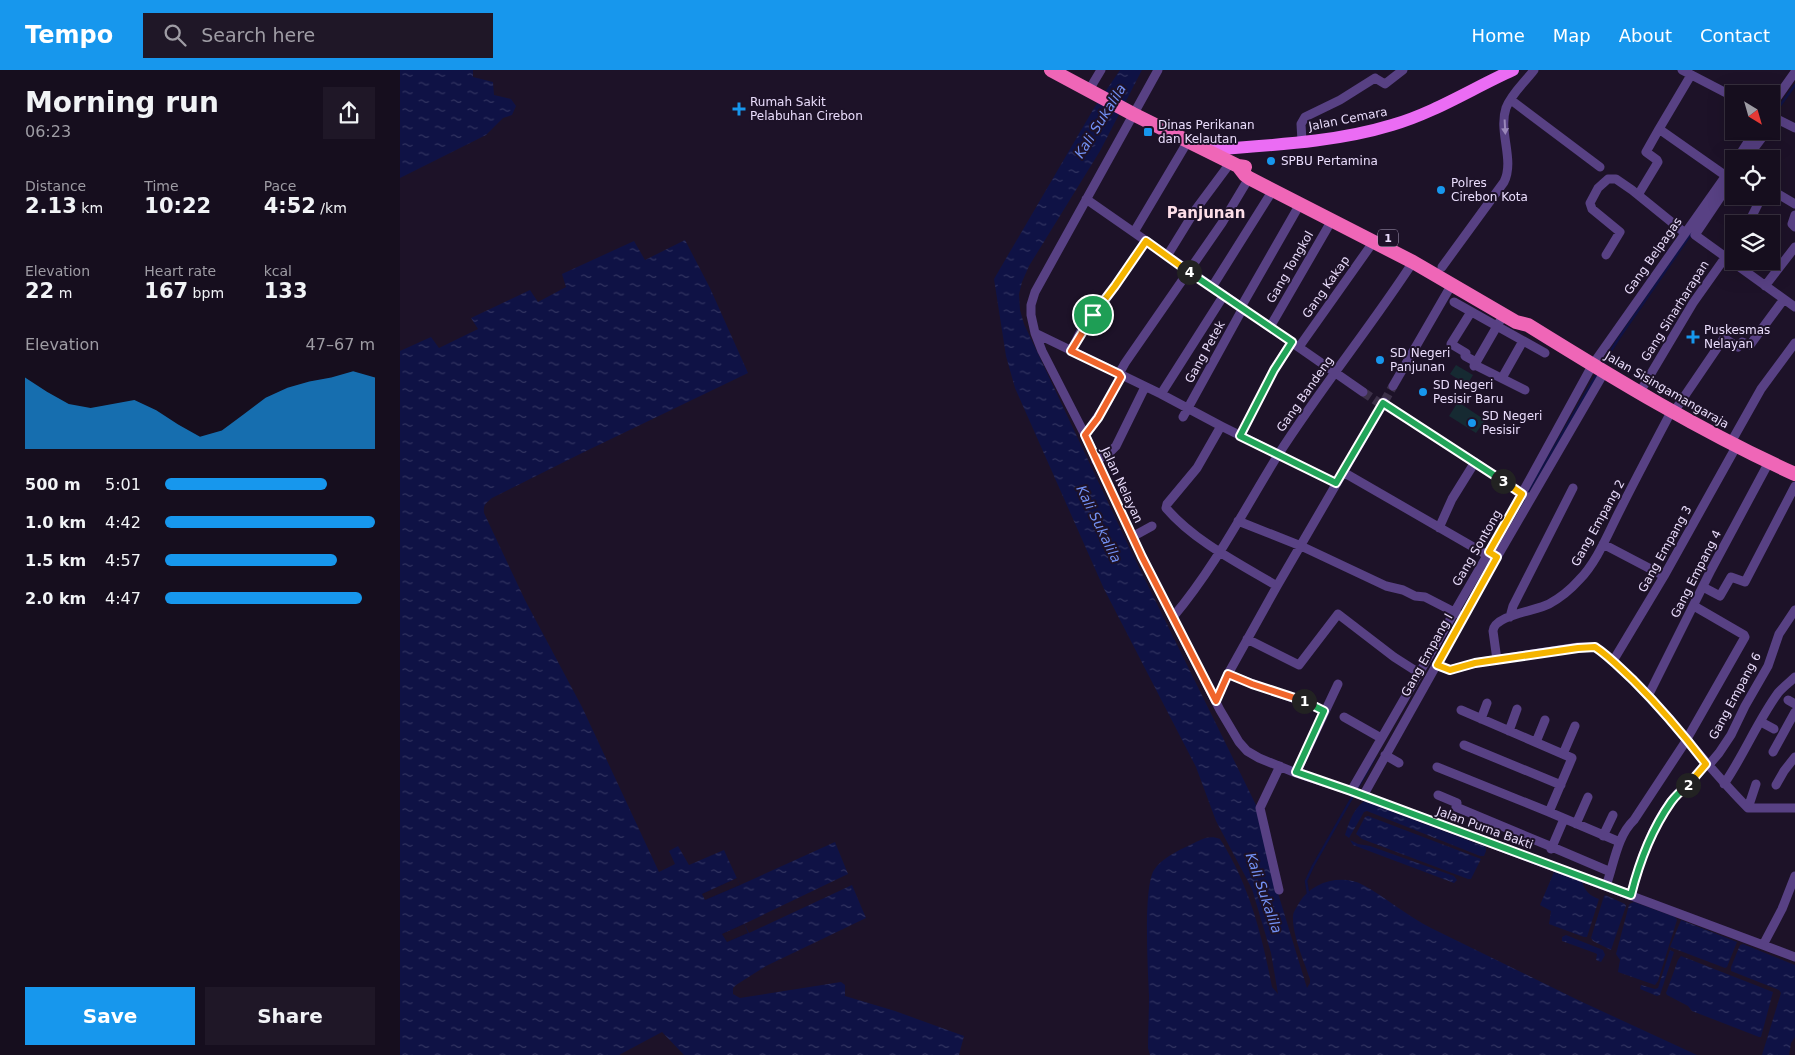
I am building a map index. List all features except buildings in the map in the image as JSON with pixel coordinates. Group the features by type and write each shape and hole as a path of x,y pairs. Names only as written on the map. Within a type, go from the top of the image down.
{"highway":[{"name":"Jalan Sisingamangaraja","path":"1052,70 1129,112 1234,164 1250,168 1442,267 1521,315 1528,325"},
{"name":"Jalan Sisingamangaraja","path":"1234,164 1249,178 1374,241 1452,284 1500,321 1528,325 1672,412 1768,464 1795,474"}],"main road":[{"name":"Jalan Cemara","path":"1207,150 1302,141 1391,126 1434,109 1504,72"}],"street":[{"path":"1092,92 1101,70"},
{"name":"Jalan Nelayan","path":"1158,70 1129,112 1086,199 1032,299 1031,315 1035,333 1132,537 1216,701 1243,747 1253,755 1280,766 1357,793"},
{"path":"1302,141 1301,124 1305,117 1340,100 1375,74 1385,84 1402,70"},
{"path":"1442,267 1506,178 1508,172 1504,116 1511,100 1534,70"},
{"path":"1682,70 1697,74 1725,91"},
{"path":"1780,93 1795,72"},
{"path":"1638,195 1658,162 1658,160 1647,154 1646,151 1697,74"},
{"path":"1511,100 1600,167"},
{"path":"1780,123 1795,128"},
{"path":"1659,129 1725,173"},
{"path":"1134,232 1188,140"},
{"path":"1167,256 1196,210 1234,164"},
{"path":"1085,435 1107,403 1120,378 1120,372 1125,363 1233,207 1249,178"},
{"path":"1606,255 1620,232 1590,207 1591,199 1598,188 1604,181 1610,178 1616,179 1638,195 1685,233"},
{"path":"1725,183 1706,209 1695,234 1696,236 1795,307"},
{"path":"1212,288 1273,190"},
{"path":"1780,195 1795,204"},
{"path":"1086,199 1363,392"},
{"name":"Gang Petek","path":"1183,417 1300,204"},
{"name":"Gang Belpagas","path":"1599,368 1685,233 1706,209"},
{"path":"1795,215 1792,224 1795,228"},
{"name":"Gang Tongkol","path":"1270,327 1332,220"},
{"path":"1071,351 1081,331 1146,241"},
{"name":"Gang Kakap","path":"1240,436 1274,370 1374,241"},
{"path":"1766,286 1795,247"},
{"name":"Gang Sinarharapan","path":"1640,392 1693,303 1724,256"},
{"name":"Gang Bandeng","path":"1173,617 1197,588 1279,454 1413,262"},
{"path":"1393,386 1452,284"},
{"path":"1160,394 1224,295"},
{"name":"Gang Empang 2","path":"1510,616 1542,607 1558,598 1582,577 1603,544 1672,412 1724,338 1738,347 1742,342 1750,345 1784,299"},
{"path":"1454,302 1471,312 1500,321 1523,341 1545,354"},
{"path":"1471,312 1451,344 1466,353 1465,356 1475,365 1525,390"},
{"path":"1475,365 1500,321"},
{"path":"1035,333 1336,483"},
{"path":"1502,378 1523,341"},
{"name":"Gang Empang 3","path":"1613,661 1664,576 1761,389 1795,343"},
{"path":"1216,701 1228,674 1277,586 1383,403 1527,496 1599,368"},
{"name":"Gang Empang I","path":"1357,793 1425,672 1437,665 1458,614 1599,368"},
{"path":"1096,460 1110,453 1116,446 1145,387"},
{"path":"1220,426 1197,468 1167,504 1166,508 1184,526 1220,553 1277,586"},
{"path":"1439,528 1452,499 1474,462"},
{"name":"Gang Empang 4","path":"1648,696 1768,464"},
{"path":"1343,472 1439,528 1491,554"},
{"path":"1703,587 1720,596 1731,577 1745,582 1795,486"},
{"path":"1497,660 1494,627 1498,622 1510,616 1513,606 1573,488"},
{"path":"1238,521 1301,546 1386,586 1425,597 1458,614 1357,793"},
{"path":"1132,537 1152,526"},
{"path":"1603,544 1664,576"},
{"path":"1606,886 1627,826 1634,820 1687,738 1745,636 1694,606"},
{"name":"Gang Empang 6","path":"1631,895 1636,875 1660,818 1672,800 1719,753 1731,735 1741,713 1768,666 1779,634 1795,610"},
{"path":"1248,639 1299,665 1338,614 1394,656 1425,672"},
{"path":"1437,665 1450,670 1475,663 1591,646 1613,661 1648,696 1687,738 1707,765 1748,808 1795,808"},
{"path":"1228,674 1252,684 1300,699 1324,711"},
{"path":"1724,784 1738,764 1780,692 1795,677"},
{"path":"1296,772 1338,684"},
{"path":"1481,719 1487,703"},
{"path":"1509,731 1518,709"},
{"path":"1461,710 1572,758 1549,812"},
{"path":"1773,752 1795,712"},
{"path":"1344,717 1399,762"},
{"path":"1536,742 1545,720"},
{"path":"1761,722 1774,729"},
{"path":"1563,754 1575,726"},
{"path":"1464,745 1561,785"},
{"path":"1776,785 1795,757"},
{"path":"1280,766 1260,808 1280,890"},
{"path":"1437,767 1615,840"},
{"path":"1748,808 1756,784"},
{"name":"Jalan Purna Bakti","path":"1357,793 1795,957"},
{"path":"1438,795 1457,803 1456,807 1550,850 1606,870"},
{"path":"1576,824 1588,797"},
{"path":"1604,836 1613,815"},
{"path":"1544,863 1564,819"},
{"path":"1763,945 1780,914 1795,876"}],"shaded area":[{"path":"1456,365 1473,375 1467,385 1450,374"},
{"path":"1458,402 1485,420 1476,433 1449,416"}],"water":[{"path":"400,70 473,70 473,77 493,82 494,95 511,99 516,106 512,115 503,118 486,135 400,178"},
{"name":"Kali Sukalila","path":"1120,70 1142,70 1100,151 1029,266 1019,294 1020,310 1024,324 1130,549 1256,805 1274,880 1307,988 1310,979 1296,939 1293,923 1294,913 1305,895 1312,889 1328,882 1346,880 1363,885 1431,928 1580,1001 1697,1055 1150,1055 1148,1048 1147,911 1151,880 1154,870 1161,862 1174,853 1204,839 1211,837 1220,839 1247,892 1264,948 1272,987 1278,994 1271,953 1252,889 1216,821 1196,767 1104,589 1015,388 1006,356 994,279 1094,108"},
{"path":"685,240 710,288 748,373 492,498 485,504 484,513 525,600 582,707 659,872 675,864 669,851 678,846 689,865 724,850 740,885 835,842 848,874 744,924 749,933 852,885 866,918 766,966 736,985 733,988 733,994 740,998 841,982 845,985 845,996 895,1011 964,1036 959,1055 684,1055 662,1032 619,1055 400,1055 400,351 431,337 439,348 478,329 471,318 530,290 538,302 566,287 562,274 634,241 645,260"},
{"path":"1364,801 1486,847 1484,856 1367,811 1364,812 1349,838 1345,835 1350,821 1354,812"},
{"path":"1368,816 1481,859 1471,879 1468,879 1362,839 1356,834 1365,817"},
{"path":"1350,840 1454,876 1457,880 1454,883 1353,845"},
{"path":"1554,872 1582,882 1588,893 1599,899 1587,937 1549,924 1551,911 1540,905"},
{"path":"1605,895 1626,906 1611,950 1593,941 1591,938"},
{"path":"1634,902 1675,917 1677,920 1658,981 1655,985 1618,972 1620,960 1616,954 1629,905"},
{"path":"1681,920 1737,942 1727,967 1725,968 1670,947"},
{"path":"1566,935 1603,950 1605,955 1601,962 1596,960 1597,954 1562,941 1562,937"},
{"path":"1743,944 1795,965 1795,1037 1791,1043 1789,1055 1762,1055 1781,993 1779,990 1731,971 1740,945"},
{"path":"1670,950 1674,952 1660,995 1657,996 1640,989 1641,985 1655,989 1658,988"},
{"path":"1681,956 1773,992 1761,1037 1692,1011 1688,1006 1667,995 1666,993"}],"pier":[{"path":"737,878 740,885 705,900 702,894"},
{"path":"744,924 748,933 727,942 722,934"}],"waterway":[{"path":"1780,106 1795,85"},
{"path":"1602,365 1693,231"},
{"path":"1513,518 1597,374"},
{"path":"1308,893 1306,881 1313,866 1374,759"}],"tunnel":[{"path":"1384,402 1393,386"},
{"path":"1363,392 1381,404"}],"place":[{"name":"Rumah Sakit Pelabuhan Cirebon","path":"739,109"},
{"name":"Dinas Perikanan dan Kelautan","path":"1148,132"},
{"name":"SPBU Pertamina","path":"1271,161"},
{"name":"Polres Cirebon Kota","path":"1441,190"},
{"name":"Puskesmas Nelayan","path":"1693,337"},
{"name":"SD Negeri Panjunan","path":"1380,360"},
{"name":"SD Negeri Pesisir Baru","path":"1423,392"},
{"name":"SD Negeri Pesisir","path":"1472,423"}],"district":[{"name":"Panjunan","path":"1206,213"}],"route":[{"path":"1146,241 1292,342 1274,370 1240,436 1336,483 1383,403 1522,494 1489,552 1497,557 1437,665 1450,670 1475,663 1591,646 1595,647 1613,661 1687,738 1706,764 1672,800 1660,818 1636,875 1631,895 1296,772 1324,711 1300,699 1252,684 1228,674 1216,701 1142,557 1085,435 1098,418 1121,377 1119,374 1071,351 1081,331 1093,315 1146,241"}]}
